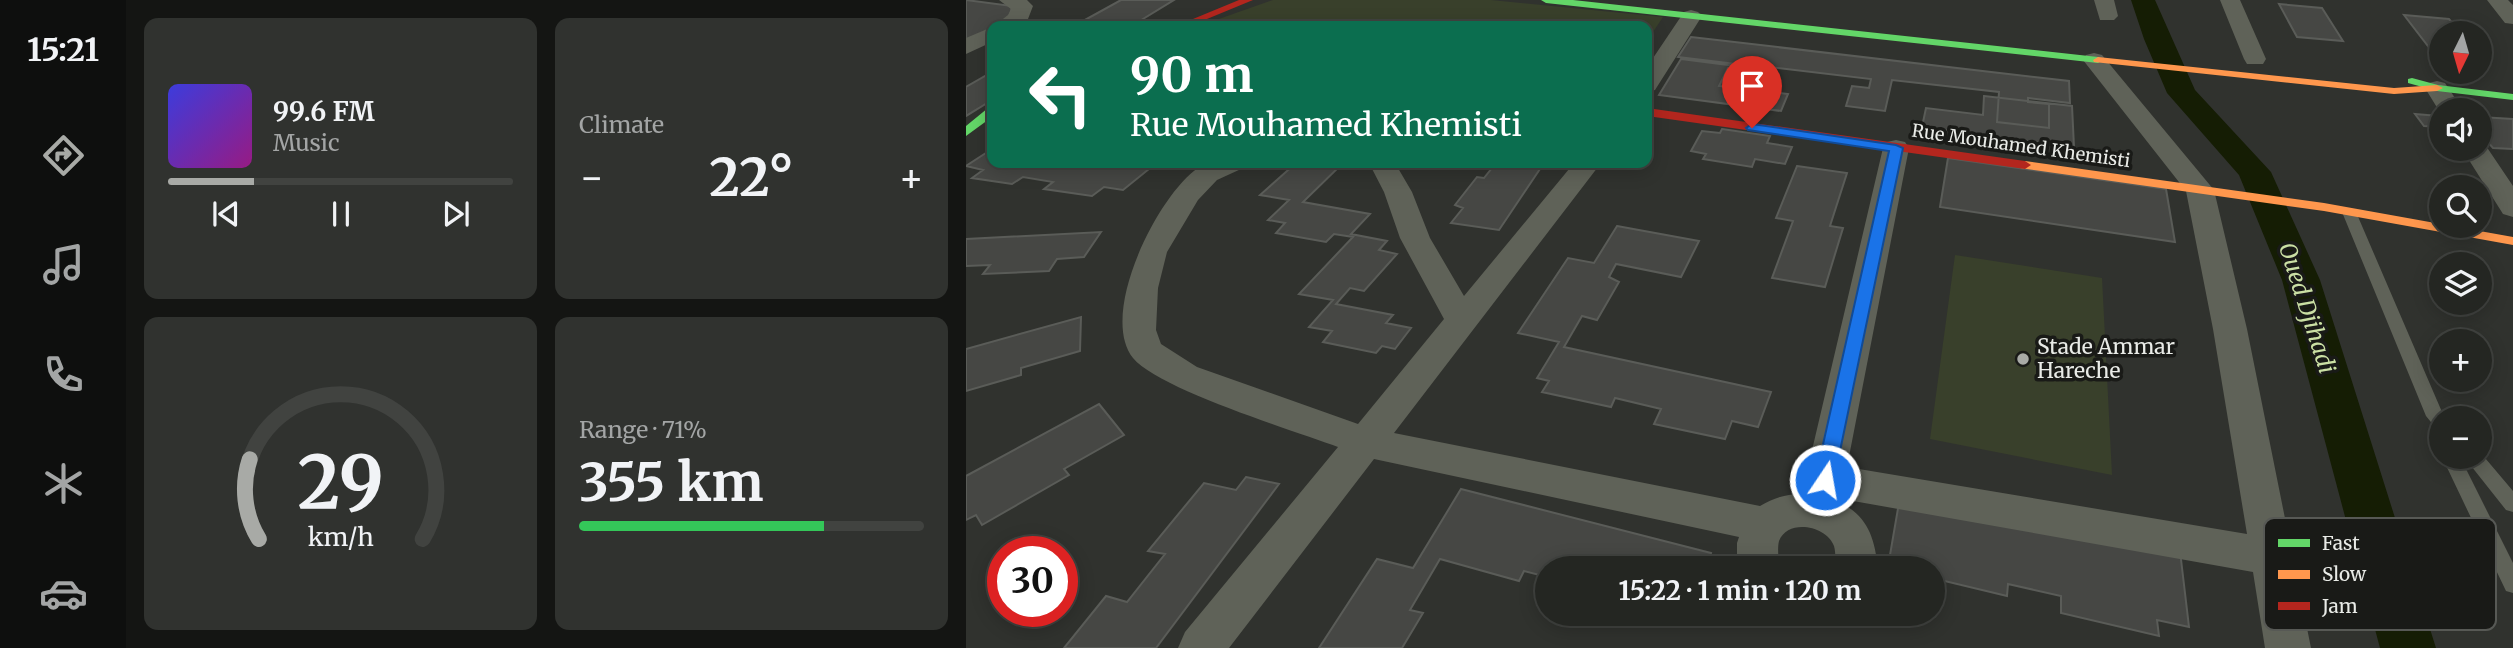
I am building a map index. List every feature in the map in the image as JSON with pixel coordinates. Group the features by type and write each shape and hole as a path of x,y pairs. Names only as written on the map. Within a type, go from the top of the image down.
{"main road":[{"path":"1546,0 2220,74 2394,91 2437,88"},
{"path":"1193,21 1241,1"},
{"path":"2310,66 2392,75 2437,88 2513,97"},
{"name":"Rue Mouhamed Khemisti","path":"1652,112 2349,212"},
{"path":"966,132 987,115"},
{"path":"2349,212 2513,241"}],"street":[{"path":"1009,0 1023,6 1014,21"},
{"path":"2230,0 2255,60"},
{"path":"1652,77 1691,16"},
{"path":"966,47 987,36"},
{"path":"2094,60 2212,192 2230,328 2265,518"},
{"path":"2437,88 2443,98"},
{"path":"1858,556 1854,539 1845,525 1831,516 1820,495 1896,148"},
{"path":"2483,161 2513,208"},
{"path":"1220,168 1207,174 1186,196 1152,252 1142,288 1139,330 1146,351 1185,376 1365,442 1765,525"},
{"path":"1385,168 1398,192 1415,238 1461,320"},
{"path":"1201,648 1584,168"},
{"path":"1756,556 1757,538 1765,525 1779,514 1796,509 1820,495 2264,556"},
{"path":"2285,630 2288,648"}],"lane":[{"path":"2349,212 2432,406"},
{"path":"2457,469 2481,518"},
{"path":"2483,469 2513,504"},
{"path":"2496,549 2513,584"}],"green space":[{"path":"1273,0 1491,0 1663,17 1652,34 1652,21 1213,21"},
{"name":"Stade Ammar Hareche","path":"1955,255 2102,278 2112,475 1930,439"}],"building":[{"path":"966,0 1012,6 1009,21 987,21 987,32 966,43"},
{"path":"1121,0 1174,0 1140,21 1083,21"},
{"path":"2279,4 2322,8 2343,41 2297,37"},
{"path":"2404,15 2451,21 2429,21 2429,47"},
{"path":"1691,37 2069,81 2070,103 2028,98 2028,102 2049,104 2049,128 1997,122 1999,92 1892,80 1885,111 1846,106 1852,86 1869,88 1871,79 1770,67 1759,91 1719,86 1728,68 1743,70 1745,65 1678,57"},
{"path":"1681,59 1775,71 1765,91 1788,94 1781,111 1659,95"},
{"path":"987,75 987,103 966,116 966,87"},
{"path":"1984,96 2072,106 2074,147 1922,127 1926,108 1983,115"},
{"path":"2415,114 2429,115 2429,126 2424,126"},
{"path":"2492,118 2513,119 2513,149 2493,148"},
{"path":"1722,129 1770,136 1767,143 1792,147 1785,164 1755,159 1752,167 1703,159 1706,154 1691,151 1702,131 1720,133"},
{"path":"987,152 987,168 1149,169 1123,190 1104,187 1092,196 1044,189 1053,182 1023,177 1012,184 972,178 983,170 966,166"},
{"path":"1948,158 2166,189 2175,242 1940,207"},
{"path":"1797,166 1847,173 1830,226 1843,228 1825,287 1772,278 1793,221 1776,218"},
{"path":"1290,168 1338,168 1303,202 1370,214 1351,234 1387,241 1379,250 1397,254 1364,291 1350,288 1336,304 1393,315 1386,323 1411,328 1395,349 1382,346 1376,353 1323,342 1332,331 1309,327 1333,300 1299,294 1353,237 1334,234 1326,242 1276,233 1285,223 1268,220 1289,200 1260,195"},
{"path":"1492,168 1541,168 1499,230 1451,223 1463,208 1455,205 1477,177 1484,178"},
{"path":"1617,226 1699,241 1681,277 1616,264 1609,277 1619,282 1597,320 1582,316 1564,347 1771,392 1758,427 1732,421 1725,439 1654,424 1661,409 1615,398 1611,407 1542,392 1549,381 1537,378 1559,342 1518,333 1568,258 1594,263"},
{"path":"1101,232 1084,257 1057,259 1049,271 983,274 990,265 966,266 966,239"},
{"path":"1081,317 1080,351 1021,368 1021,375 966,391 966,349"},
{"path":"1099,404 1124,435 1064,469 1069,475 982,525 976,515 966,520 966,476"},
{"path":"1246,477 1279,484 1156,648 1064,648 1106,596 1127,602 1165,554 1148,551 1204,483 1236,490"},
{"path":"1461,489 1711,553 1710,556 1535,556 1535,574 1524,571 1519,581 1440,559 1410,610 1423,613 1402,648 1319,648 1377,559 1413,568"},
{"path":"1901,491 2180,551 2189,627 2157,620 2159,636 2061,613 2061,596 2008,584 2007,596 1945,581 1945,556 1890,555"}],"waterway":[{"name":"Oued Djihadi","path":"2143,0 2157,39 2182,93 2254,172 2301,280 2370,518"},
{"name":"Oued Djihadi","path":"2403,630 2408,648"}],"traffic: fast":[{"path":"1546,0 2098,60"},
{"path":"2412,81 2437,88 2513,97"},
{"path":"966,132 987,115"}],"traffic: slow":[{"path":"2098,60 2394,91 2437,88"},
{"path":"2025,165 2324,207 2513,241"}],"traffic: jam":[{"path":"1194,21 1248,0"},
{"path":"1652,113 2025,165"}],"place":[{"name":"Stade Ammar Hareche","path":"2023,359"}],"route":[{"path":"1752,128 1896,148 1825,480"}]}
